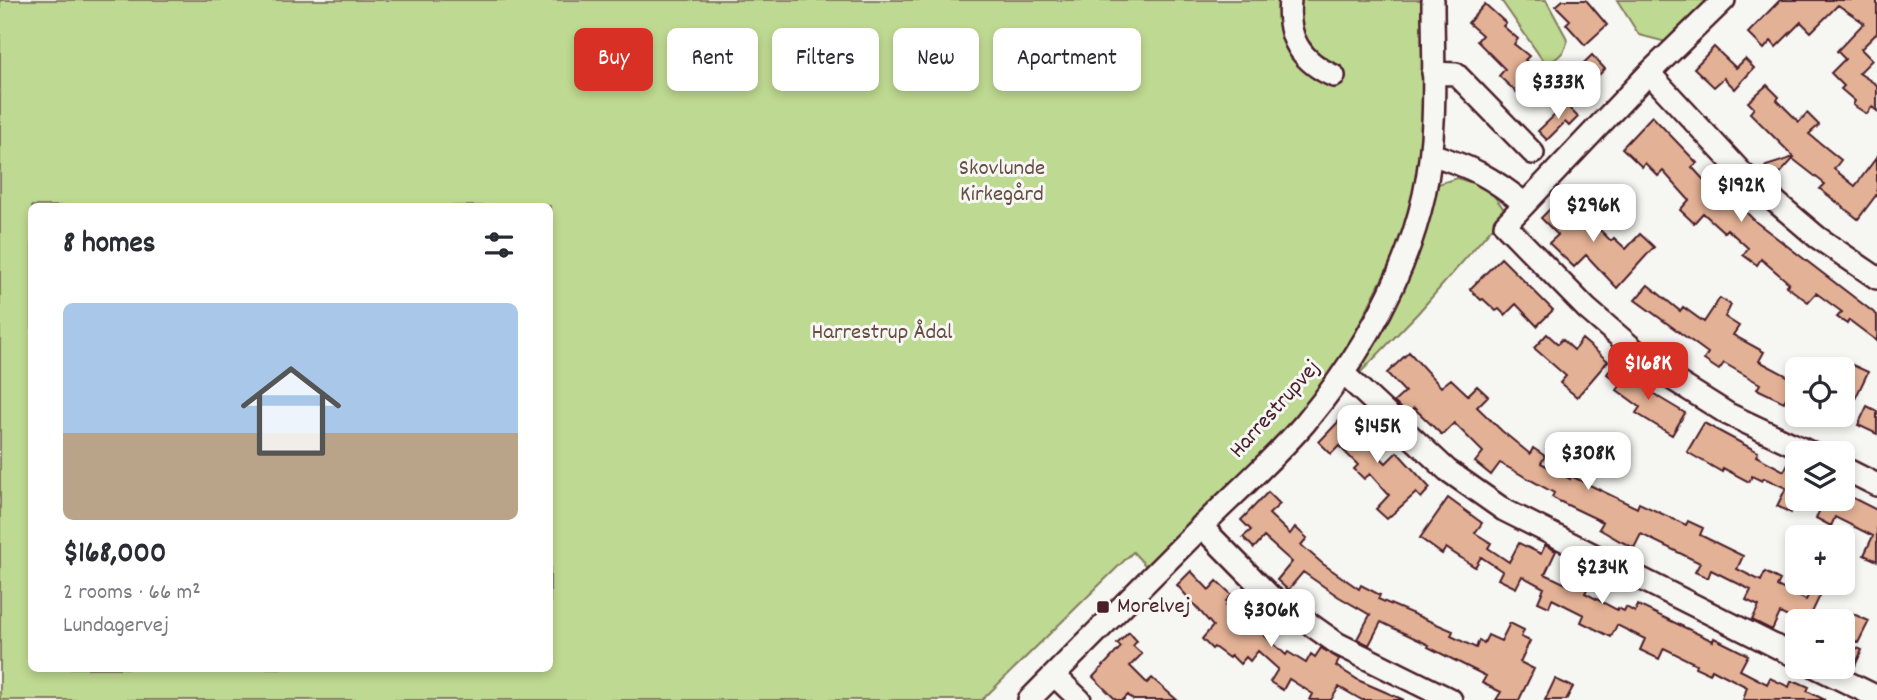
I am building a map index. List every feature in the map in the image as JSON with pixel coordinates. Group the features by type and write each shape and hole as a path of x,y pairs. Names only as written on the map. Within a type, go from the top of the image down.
{"street":[{"path":"1290,0 1289,16 1294,40 1306,59 1334,76"},
{"name":"Harrestrupvej","path":"1029,700 1303,425 1344,374 1382,309 1412,239 1424,195 1431,154 1433,0"},
{"path":"1724,0 1649,73 1504,225 1587,309 1658,370 1728,414 1785,441"},
{"path":"1433,73 1456,74 1533,153"},
{"path":"1649,73 1743,174 1817,237 1877,278"},
{"path":"1431,154 1468,166 1493,178 1525,204"},
{"path":"1344,374 1447,470 1504,510 1785,651"},
{"path":"1855,474 1877,485"},
{"path":"1201,526 1270,596 1338,644 1451,700"},
{"path":"1054,675 1080,700"},
{"path":"1840,679 1877,697"}],"green space":[{"name":"Harrestrup Ådal","path":"0,0 1425,0 1424,124 1417,187 1404,235 1340,363 1296,419 1146,566 1133,552 982,700 0,700"},
{"path":"1501,0 1546,0 1566,37 1562,53 1548,64 1544,62"},
{"path":"1617,0 1716,0 1666,42 1639,35"},
{"path":"1457,178 1488,188 1506,212 1418,313 1357,376 1398,293 1435,185"}],"building":[{"path":"1563,0 1586,0 1607,25 1585,45 1566,24 1570,20 1556,6"},
{"path":"1780,0 1877,0 1877,33 1861,49 1872,60 1859,73 1877,85 1877,111 1872,107 1867,114 1853,105 1855,101 1841,89 1844,86 1831,73 1845,59 1837,51 1864,23 1838,5 1811,32 1801,22 1776,47 1771,41 1764,49 1748,33"},
{"path":"1485,4 1506,23 1503,26 1518,39 1514,44 1529,56 1525,60 1540,73 1533,80 1543,89 1530,105 1499,76 1505,69 1477,41 1482,35 1468,23"},
{"path":"1714,47 1736,68 1745,59 1754,68 1735,89 1724,78 1714,87 1694,68"},
{"path":"1592,55 1605,69 1576,97 1563,83"},
{"path":"1767,85 1779,97 1777,100 1799,122 1807,113 1819,125 1809,134 1841,160 1834,169 1855,186 1877,157 1877,194 1858,219 1820,189 1825,184 1793,159 1772,182 1761,172 1766,166 1794,157 1750,113 1754,108 1748,102"},
{"path":"1563,102 1578,117 1569,126 1565,122 1547,140 1538,131 1557,113 1554,111"},
{"path":"1652,116 1697,163 1692,167 1712,189 1717,183 1756,222 1877,315 1877,341 1849,320 1847,324 1837,317 1842,312 1816,293 1808,302 1786,286 1789,283 1761,259 1757,265 1743,255 1748,248 1727,229 1724,232 1703,213 1694,223 1680,210 1689,200 1663,171 1658,176 1645,163 1642,167 1622,148"},
{"path":"1566,193 1578,205 1571,213 1588,230 1594,224 1611,241 1614,238 1626,249 1640,234 1654,247 1617,288 1586,255 1574,267 1549,243 1558,235 1541,218"},
{"path":"1501,258 1553,310 1537,326 1516,304 1505,315 1481,300 1470,289"},
{"path":"1648,285 1680,311 1683,307 1704,322 1720,298 1731,305 1725,317 1739,326 1733,335 1764,352 1759,361 1785,375 1784,402 1757,389 1760,384 1724,363 1719,370 1704,360 1708,353 1635,300"},
{"path":"1547,334 1558,344 1562,339 1574,350 1582,339 1608,361 1577,397 1560,383 1566,376 1534,348"},
{"path":"1409,352 1441,387 1451,379 1468,395 1477,386 1488,396 1477,407 1530,454 1533,448 1545,456 1541,463 1570,479 1571,476 1637,508 1639,503 1686,525 1688,521 1703,528 1700,535 1743,556 1737,569 1761,581 1765,572 1780,580 1777,586 1785,590 1785,595 1796,595 1806,600 1809,595 1820,595 1814,609 1785,609 1785,616 1780,613 1772,630 1752,620 1759,606 1746,600 1751,590 1711,570 1708,578 1695,572 1700,563 1641,534 1634,548 1620,541 1599,529 1603,522 1552,497 1554,493 1500,463 1491,475 1475,462 1483,452 1454,423 1442,435 1414,408 1407,415 1394,402 1405,392 1387,373"},
{"path":"1614,364 1685,413 1672,435 1636,413 1640,407 1617,390 1621,385 1607,374"},
{"path":"1855,366 1868,372 1855,399"},
{"path":"1867,406 1877,411 1877,434 1858,425"},
{"path":"1370,418 1381,429 1366,443 1386,463 1397,452 1430,488 1421,498 1416,493 1387,519 1376,509 1389,495 1370,474 1364,479 1354,469 1358,465 1339,446 1331,454 1319,442 1340,420 1354,434"},
{"path":"1704,423 1758,452 1756,456 1784,471 1785,469 1785,488 1752,476 1749,482 1723,468 1722,472 1687,452"},
{"path":"1785,490 1785,510 1777,506"},
{"path":"1268,492 1280,504 1269,514 1290,534 1295,527 1307,538 1301,545 1359,589 1361,585 1380,595 1378,599 1453,631 1451,636 1476,648 1479,640 1484,643 1488,635 1501,641 1510,623 1524,630 1521,637 1530,641 1520,662 1534,669 1519,700 1496,700 1501,692 1482,683 1486,676 1381,622 1369,645 1357,639 1370,615 1303,572 1288,590 1277,580 1292,562 1264,537 1254,548 1243,537 1251,530 1241,520"},
{"path":"1448,498 1482,523 1475,533 1491,543 1488,548 1509,562 1519,543 1541,554 1545,545 1556,551 1545,574 1572,587 1578,575 1591,581 1585,593 1617,610 1618,608 1624,611 1626,607 1635,612 1638,605 1748,655 1740,670 1767,684 1770,678 1789,687 1791,682 1798,682 1809,687 1807,691 1825,700 1743,700 1747,687 1712,669 1710,674 1664,648 1659,659 1640,650 1645,639 1617,625 1611,637 1581,622 1584,615 1552,599 1549,607 1538,602 1544,588 1522,576 1516,588 1498,579 1502,571 1481,557 1475,567 1446,548 1442,554 1420,538"},
{"path":"1855,499 1877,510 1877,561 1864,555 1873,536 1835,517 1831,525 1816,518 1819,511 1855,511"},
{"path":"1191,571 1209,590 1217,581 1232,595 1226,601 1229,604 1226,606 1251,630 1254,626 1286,655 1288,652 1306,663 1311,654 1315,657 1321,648 1339,659 1336,666 1360,681 1404,700 1362,700 1339,687 1331,700 1310,700 1313,694 1289,679 1283,690 1270,682 1278,669 1258,651 1250,661 1246,657 1240,664 1231,655 1229,658 1214,647 1212,649 1202,639 1213,626 1177,585"},
{"path":"1855,615 1869,621 1858,643 1855,642"},
{"path":"1129,632 1137,641 1133,646 1142,654 1130,666 1147,683 1152,678 1177,700 1133,700 1128,695 1123,700 1116,700 1093,677 1121,647 1117,644"},
{"path":"1855,647 1862,650 1855,666"},
{"path":"1555,679 1573,687 1566,700 1545,700"}],"place":[{"name":"Morelvej","path":"1103,607"}],"park label":[{"name":"Skovlunde Kirkegård","path":"1002,182"}]}
